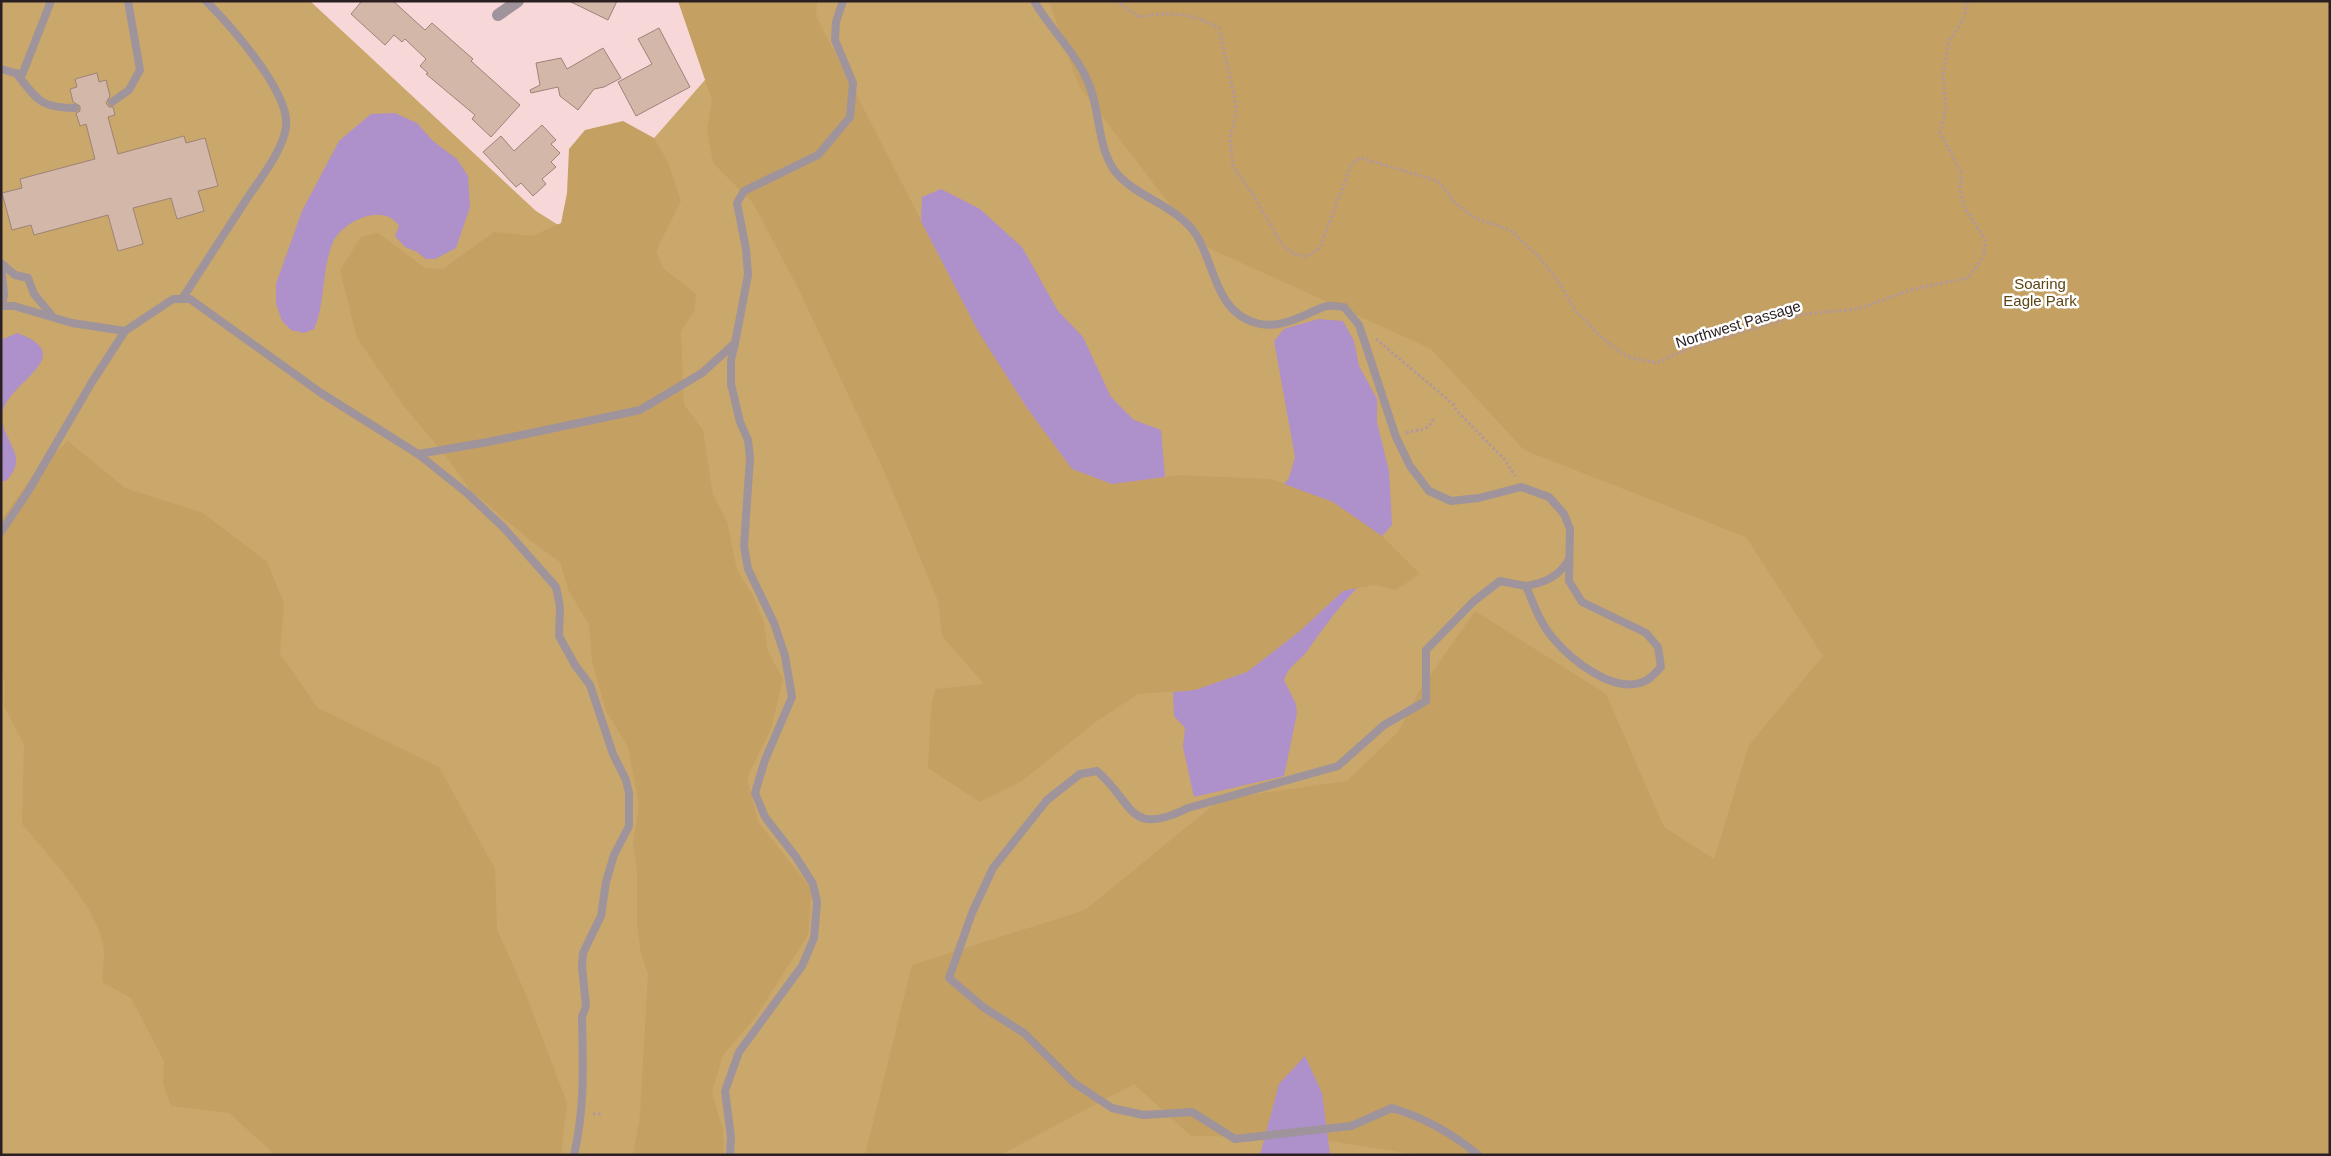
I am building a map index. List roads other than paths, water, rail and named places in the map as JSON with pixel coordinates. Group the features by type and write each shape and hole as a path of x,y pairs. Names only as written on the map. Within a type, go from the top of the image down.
{"street":[{"path":"498,15 518,1"}],"lane":[{"path":"1,68 22,75 51,1"},
{"path":"112,102 129,90 140,70 128,1"},
{"path":"182,299 274,158 286,126 282,104 266,72 227,22 206,1"},
{"path":"730,1155 731,1137 725,1091 739,1052 802,966 814,938 817,902 813,884 796,857 764,817 755,793 765,760 792,698 785,656 774,624 748,570 744,546 750,458 748,440 740,422 732,384 731,360 736,343 748,275 746,249 737,203 744,191 818,154 850,117 853,83 835,40 836,22 843,1"},
{"path":"1034,1 1044,19 1074,56 1091,90 1102,145 1115,170 1135,187 1184,220 1197,236 1225,302 1241,316 1256,323 1275,325 1328,306 1344,307 1359,325 1396,437 1410,466 1429,491 1451,501 1479,498 1521,487 1549,497 1564,514 1570,529 1569,581 1582,602 1646,633 1658,647 1661,667 1647,680 1629,684 1607,681 1574,659 1551,637 1526,586"},
{"path":"16,73 37,100 53,108 75,108"},
{"path":"1,264 4,294 2,306 14,306 54,318 125,331"},
{"path":"1,264 15,275 28,278 34,294 54,318"},
{"path":"1,532 29,490 92,382 125,331 173,299 190,299 308,384 418,454 504,528 556,587 560,607 559,636 590,685 613,754 626,780 629,794 630,826 614,855 606,882 601,916 583,953 586,1006 582,1017 583,1098 581,1125 574,1155"},
{"path":"418,454 488,442 640,410 702,373 736,343"},
{"path":"1478,1155 1451,1133 1418,1116 1392,1108 1351,1126 1259,1134 1235,1138 1192,1112 1143,1115 1112,1108 1074,1083 1024,1034 983,1007 949,978 972,913 993,868 1047,800 1080,774 1097,771 1112,783 1120,798 1136,816 1154,820 1173,815 1188,808 1338,766 1384,724 1426,701 1426,650 1474,601 1500,581 1526,586 1549,580 1561,572 1568,561"}],"park label":[{"name":"Soaring Eagle Park","path":"2040,292"}]}
